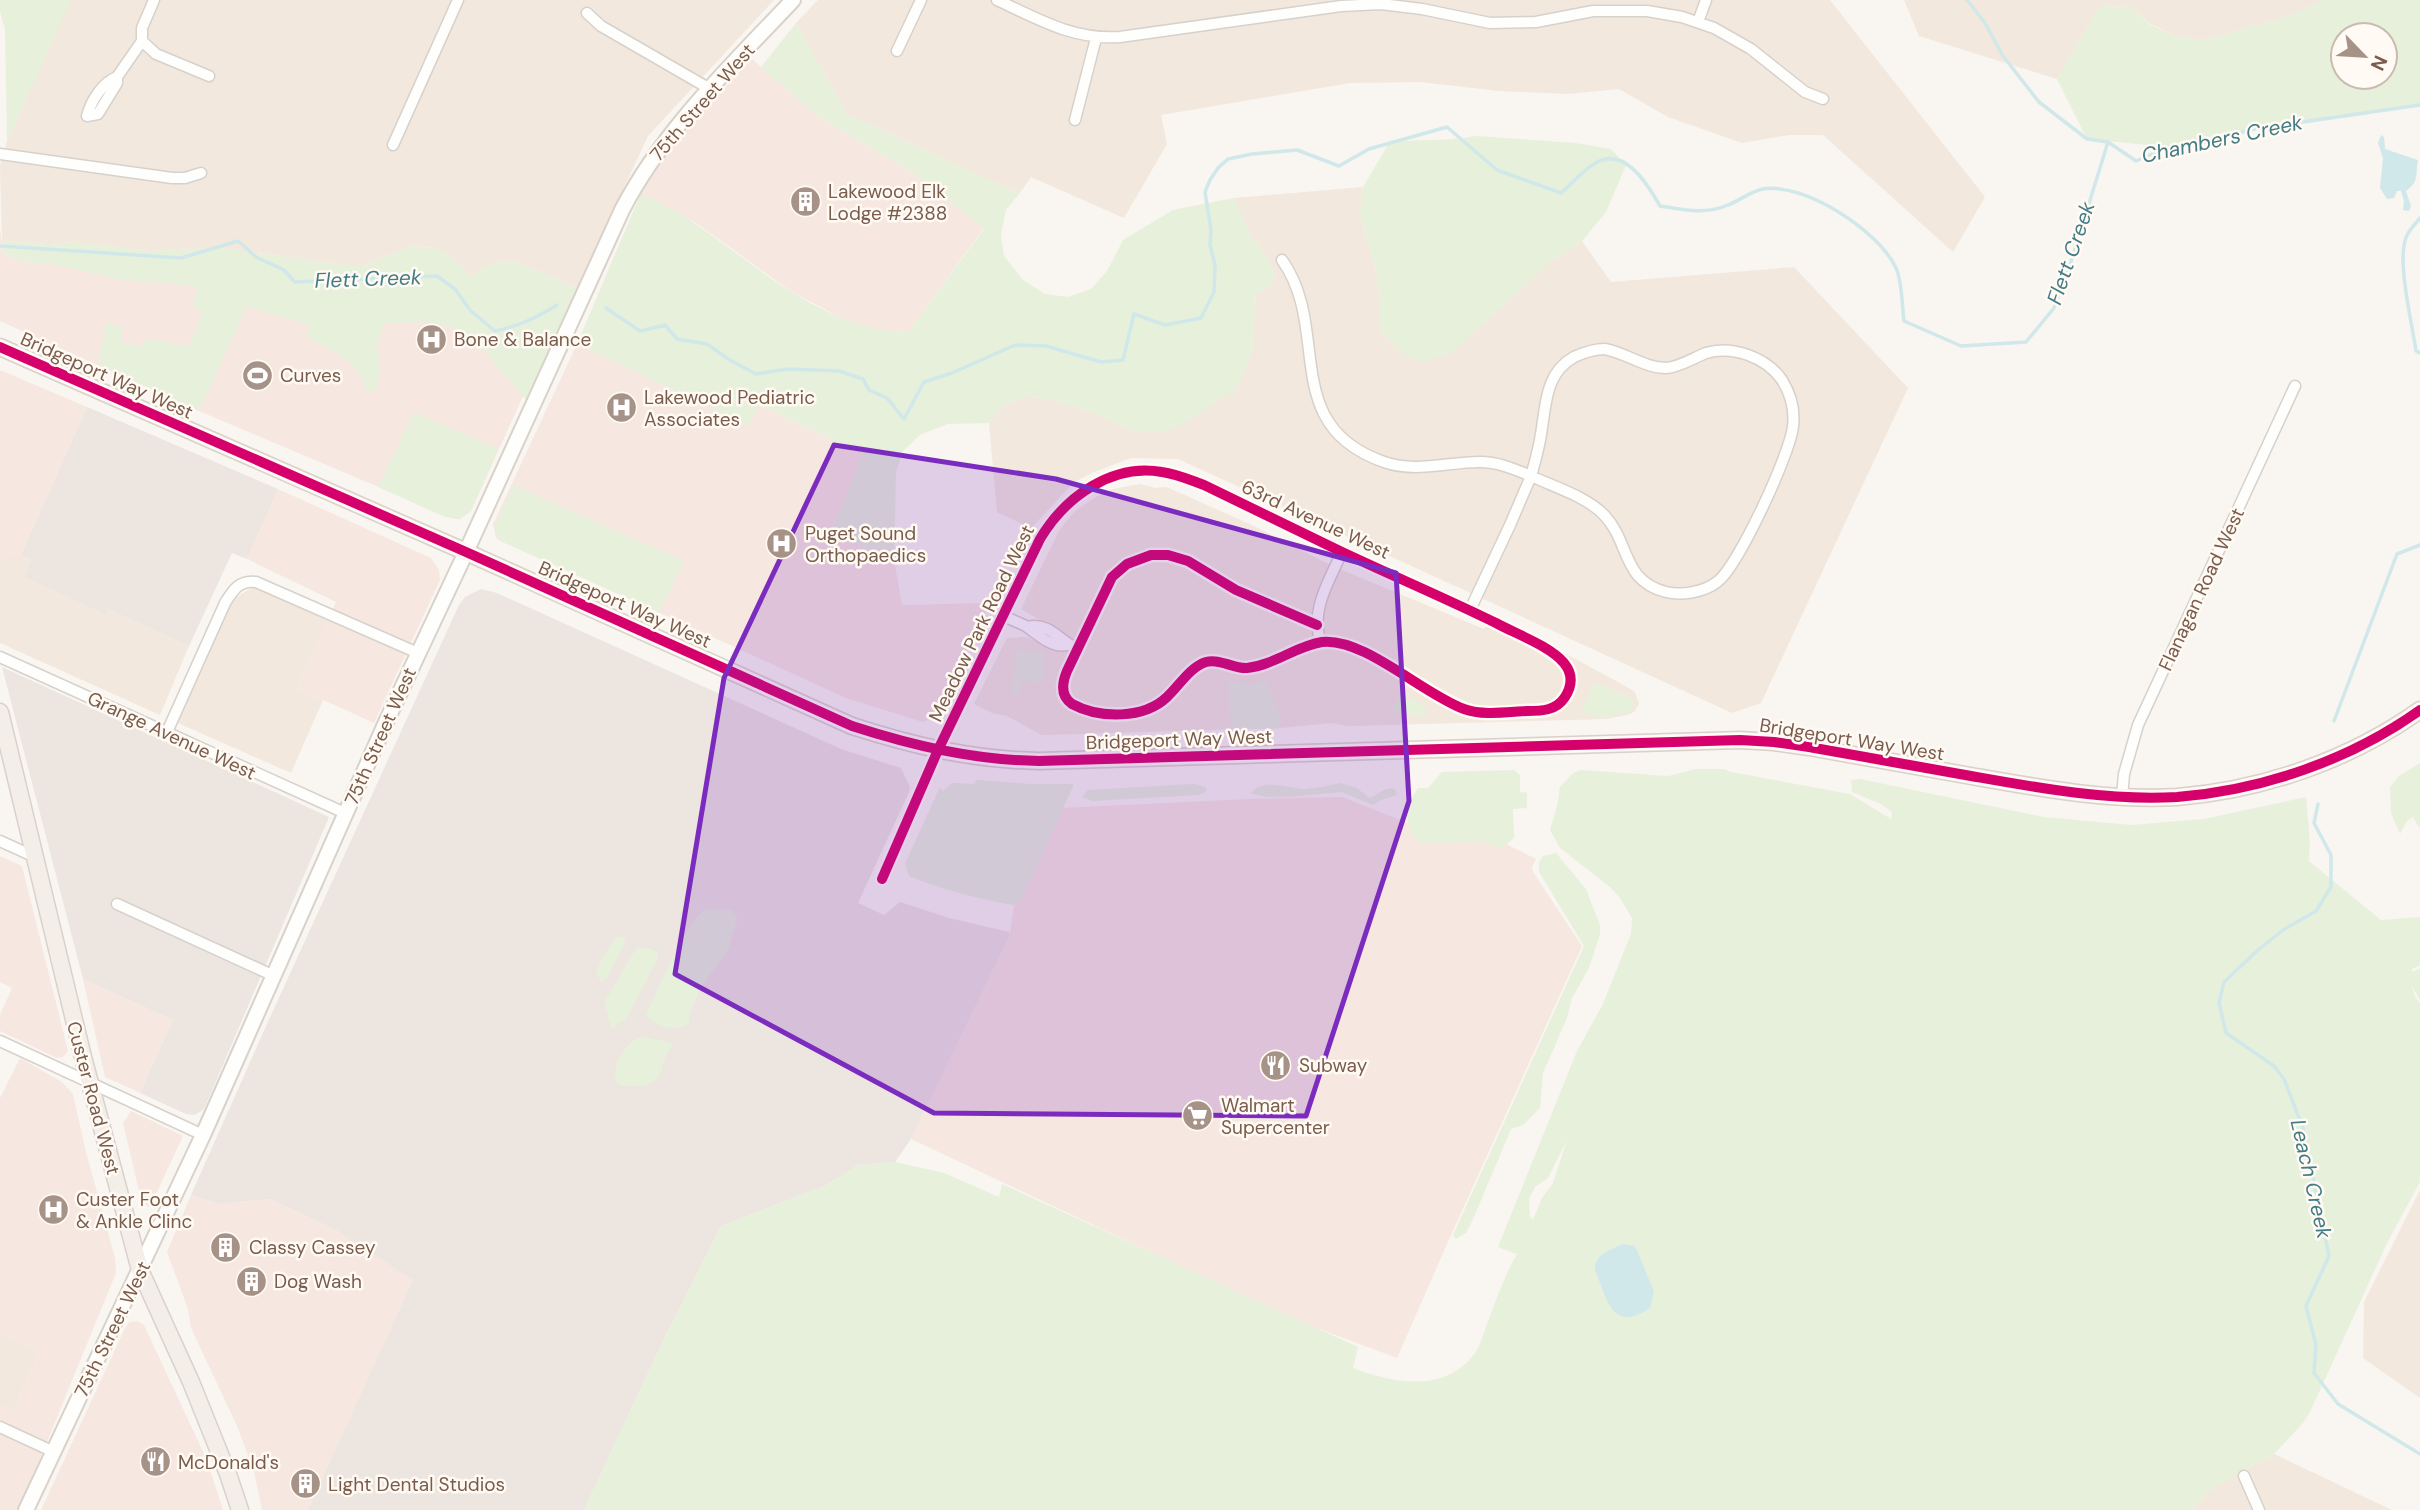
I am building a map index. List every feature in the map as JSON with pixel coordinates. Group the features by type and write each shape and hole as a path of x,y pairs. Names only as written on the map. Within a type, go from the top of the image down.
{"main road":[{"name":"Bridgeport Way West","path":"0,347 852,726 938,750 994,759 1039,761 1740,740 1809,747 2044,789 2122,797 2176,797 2215,793 2306,769 2368,742 2420,710"},
{"name":"Custer Road West","path":"0,712 89,1081 140,1270 198,1400 240,1510"}],"street":[{"path":"117,77 142,41 142,28 154,0"},
{"path":"393,145 458,0"},
{"name":"75th Street West","path":"26,1510 203,1135 345,813 630,195 660,147 793,0"},
{"path":"897,51 921,0"},
{"path":"997,0 1062,29 1096,38 1120,37 1341,6 1381,4 1423,4 1474,22 1490,23 1536,22 1575,13 1612,10 1670,14 1698,22 1751,49 1805,92 1823,99"},
{"path":"1698,22 1706,0"},
{"path":"587,13 601,26 710,89"},
{"path":"1075,120 1096,38"},
{"path":"142,41 156,54 209,76"},
{"path":"0,154 172,178 201,173"},
{"path":"1282,260 1294,281 1303,306 1312,381 1318,405 1329,423 1345,439 1370,456 1396,465 1429,467 1482,462 1510,467 1531,476 1585,502 1604,515 1614,528 1629,564 1645,583 1672,593 1712,586 1723,578 1742,549 1788,449 1793,427 1792,403 1784,385 1775,372 1760,361 1726,351 1713,351 1664,368 1611,350 1590,350 1563,365 1550,384 1531,476 1469,610"},
{"name":"Flanagan Road West","path":"2122,797 2124,774 2138,725 2295,386"},
{"name":"63rd Avenue West","path":"1144,471 1162,472 1204,485 1469,610 1558,657 1570,674 1570,682 1566,694 1557,705 1544,710 1471,711 1433,694 1354,647 1338,642 1321,642"},
{"name":"Meadow Park Road West","path":"882,879 938,750 1048,526 1065,506 1088,488 1105,480 1144,471"},
{"path":"1317,625 1236,590 1188,561 1158,554 1139,558 1114,574 1073,646 1063,686 1066,698 1072,703 1100,712 1127,714 1149,709 1167,696 1191,671 1205,662 1214,661 1241,668 1253,667 1321,642 1317,625 1322,600 1342,552"},
{"path":"167,732 225,603 234,587 248,581 256,582 418,653"},
{"path":"1003,616 1027,627 1033,634 1061,646 1073,646"},
{"name":"Grange Avenue West","path":"0,657 345,813"},
{"path":"0,841 33,856"},
{"path":"117,904 272,975"},
{"path":"0,1041 203,1135"},
{"path":"0,1427 54,1452"},
{"path":"2244,1476 2259,1510"}],"highlighted area":[{"path":"834,445 1056,479 1396,573 1409,801 1306,1116 934,1113 675,974 724,678"}],"shaded area":[{"path":"70,0 774,0 648,136 577,288 517,262 491,263 470,279 458,263 437,248 409,246 361,267 220,248 149,251 73,242 49,244 2,241 0,166 7,141"},
{"path":"818,0 1830,0 1985,197 1953,252 1823,135 1789,135 1742,143 1668,117 1619,89 1568,94 1499,91 1420,82 1350,83 1161,115 1167,144 1124,218 1031,177 1019,194 847,114 796,23"},
{"path":"1904,0 2323,0 2293,15 2205,40 2177,37 2149,23 2131,7 2100,6 2057,79 1919,36"},
{"path":"752,59 817,116 915,174 984,228 908,332 882,331 843,319 792,292 696,223 641,193 665,154"},
{"path":"1363,187 1360,213 1376,272 1380,299 1380,331 1547,265 1582,241 1611,282 1794,267 1908,388 1761,703 1732,713 1178,459 1131,458 1094,472 1074,482 1031,528 997,512 989,423 1005,404 1027,396 1054,400 1129,429 1152,433 1252,352 1256,294 1268,288 1265,253 1248,231 1234,198"},
{"path":"0,228 3,254 22,261 163,273 547,343 471,511 460,519 454,519 199,411 0,321"},
{"path":"577,344 749,425 759,405 863,454 831,532 894,560 902,605 994,603 982,618 937,713 923,722 846,698 496,538 493,524"},
{"path":"0,370 87,407 21,555 0,559"},
{"path":"87,407 278,489 247,559 232,553 189,646 108,609 106,614 24,577 31,560 21,555"},
{"path":"1140,484 1156,488 1166,487 1178,492 1254,526 1330,565 1484,629 1488,623 1519,638 1522,630 1635,692 1639,704 1634,712 1606,719 1349,726 1331,723 1280,728 1042,735 1007,716 992,713 974,704 1007,638 1026,637 1049,646 1057,630 1021,609 1059,531 1074,512 1094,498 1113,489"},
{"path":"278,489 431,558 439,570 440,580 374,723 297,688 336,602 247,559"},
{"path":"21,555 31,560 24,577 106,613 108,609 189,646 160,715 0,643 0,559"},
{"path":"255,586 328,621 297,688 323,700 291,773 178,723 233,599"},
{"path":"481,589 497,593 841,749 901,768 910,787 909,792 858,903 884,915 900,902 949,918 1009,932 1010,935 911,1139 895,1162 858,1165 827,1185 721,1226 662,1343 584,1510 308,1510 413,1280 336,1230 270,1199 219,1204 191,1195 459,605 465,597"},
{"path":"2,667 329,817 204,1109 195,1115 186,1114 140,1093 173,1020 83,979"},
{"path":"1342,797 1443,837 1485,833 1536,859 1533,872 1582,946 1397,1358 1290,1318 911,1139 1010,935 1014,905 1022,898 1063,808"},
{"path":"0,856 22,866 68,1051 63,1057 57,1058 0,1031 0,1015 12,988 0,982"},
{"path":"83,979 173,1020 140,1093 105,1077"},
{"path":"20,1058 62,1082 73,1094 115,1258 116,1273 19,1510 0,1510 0,1406 13,1411 40,1352 0,1332 0,1098"},
{"path":"131,1111 183,1136 150,1207 142,1204 123,1123"},
{"path":"2420,1190 2420,1398 2363,1358 2364,1302"},
{"path":"191,1195 219,1204 270,1199 336,1230 414,1280 308,1510 262,1510 254,1472 237,1426 191,1328 188,1309 167,1252"},
{"path":"137,1321 144,1325 206,1458 223,1510 41,1510 125,1328 130,1322"},
{"path":"0,1332 40,1352 13,1411 0,1406"},
{"path":"2274,1454 2392,1510 2192,1510 2211,1489"}],"green space":[{"path":"0,0 71,0 7,141 5,29"},
{"path":"2323,0 2420,0 2420,105 2254,129 2197,144 2168,147 2087,139 2057,79 2100,6 2131,7 2149,24 2177,37 2205,40 2293,15"},
{"path":"796,23 847,114 1019,194 1006,210 1001,234 1004,256 1023,280 1045,294 1068,297 1091,289 1107,271 1123,240 1173,210 1234,198 1248,231 1265,253 1276,275 1268,288 1256,294 1252,352 1237,388 1179,427 1152,433 1129,429 1054,400 1028,396 1005,404 989,423 948,424 920,435 903,451 896,472 894,560 831,532 863,454 759,405 749,426 577,344 641,193 684,216 770,278 822,309 849,321 878,329 908,332 984,229 915,174 817,116 761,67"},
{"path":"1476,136 1575,143 1611,149 1626,165 1606,212 1582,241 1547,265 1452,353 1420,363 1399,350 1380,331 1380,299 1376,272 1360,213 1363,187 1389,143"},
{"path":"2,241 49,244 73,242 149,251 220,248 361,267 409,246 437,248 458,263 470,278 491,263 517,262 577,288 528,402 479,345 467,341 454,327 427,322 384,323 377,345 380,365 377,390 366,392 363,381 352,365 307,337 309,325 247,306 199,411 98,364 106,323 123,327 121,342 142,347 145,339 190,346 202,312 193,307 197,288 119,279 51,264 22,261 3,254"},
{"path":"414,412 498,449 471,511 460,519 445,517 378,487"},
{"path":"513,485 684,561 659,612 500,541 494,528"},
{"path":"1016,650 1045,653 1043,680 1041,683 1022,681 1021,694 1012,694"},
{"path":"1265,680 1280,713 1280,728 1231,730 1228,681 1250,685"},
{"path":"1598,683 1631,698 1634,702 1630,712 1601,718 1581,713 1592,686"},
{"path":"1401,693 1428,708 1423,717 1390,711"},
{"path":"2420,763 2420,829 2413,817 2407,821 2400,834 2391,813 2390,787 2399,776"},
{"path":"1696,769 1724,769 1850,794 1891,819 1892,812 1881,804 1852,792 1851,780 1860,779 2044,817 2131,825 2204,819 2306,797 2309,861 2381,920 2420,917 2420,965 2412,969 2412,972 2420,969 2420,1000 2412,986 2420,1003 2420,1182 2387,1243 2310,1412 2274,1454 2211,1489 2192,1510 584,1510 662,1343 721,1226 827,1185 858,1165 895,1162 944,1173 999,1197 1002,1184 1358,1347 1353,1368 1403,1381 1420,1382 1452,1374 1477,1350 1517,1254 1498,1247 1577,1051 1603,1004 1631,934 1632,918 1620,898 1560,848 1550,830 1560,787 1573,773 1581,770 1668,776","holes":["1567,1140 1553,1183 1542,1198 1533,1220 1530,1217 1529,1199 1535,1187 1548,1178"]},
{"path":"1514,770 1520,775 1520,792 1527,793 1527,808 1513,809 1514,838 1501,849 1486,842 1418,843 1407,822 1407,810 1418,788 1428,788 1442,772"},
{"path":"976,780 1074,784 1022,898 1013,905 960,893 909,876 905,864 940,787 943,791 952,783 975,784"},
{"path":"1340,783 1357,788 1369,798 1387,789 1395,789 1397,795 1373,805 1342,792 1288,797 1266,797 1251,793 1256,788 1269,785 1306,789"},
{"path":"1194,784 1205,787 1207,791 1198,795 1092,801 1082,797 1088,790"},
{"path":"1556,853 1586,889 1600,925 1600,934 1589,968 1572,998 1567,1018 1543,1073 1540,1108 1523,1125 1511,1129 1466,1233 1456,1239 1453,1235 1584,946 1539,872 1539,862 1543,856"},
{"path":"704,910 732,911 737,920 728,950 700,989 690,1013 689,1024 672,1028 649,1019 646,1014 687,931"},
{"path":"617,936 626,938 625,943 607,978 601,981 596,973 602,958"},
{"path":"637,947 650,948 658,953 658,959 625,1021 612,1029 604,1003"},
{"path":"644,1037 673,1043 664,1060 662,1071 653,1082 644,1086 617,1084 615,1077 621,1055 631,1043"}],"water":[{"path":"2381,135 2384,137 2385,149 2418,160 2415,180 2406,191 2411,206 2409,211 2403,210 2401,191 2397,191 2394,198 2387,199 2380,188 2383,158 2378,143"},
{"path":"1623,1244 1635,1246 1654,1291 1650,1308 1627,1317 1612,1309 1595,1270 1600,1256"}],"waterway":[{"name":"Chambers Creek","path":"1967,0 1985,23 2003,56 2039,102 2087,139 2108,142 2136,161 2168,147 2197,144 2254,129 2420,105"},
{"name":"Flett Creek","path":"606,308 640,331 665,325 677,339 707,344 756,374 789,369 839,371 863,379 869,390 887,398 904,419 924,382 952,373 1015,345 1046,346 1101,362 1123,360 1134,314 1165,325 1201,318 1214,292 1215,265 1210,245 1211,230 1205,192 1218,168 1228,159 1297,150 1339,166 1369,149 1447,127 1497,170 1561,193 1585,170 1605,159 1615,159 1634,170 1660,206 1703,211 1728,205 1763,189 1799,193 1819,201 1857,225 1887,254 1898,273 1904,321 1961,346 2026,342 2054,308 2108,142"},
{"name":"Leach Creek","path":"2420,218 2409,231 2403,252 2406,295 2416,351 2420,353"},
{"name":"Flett Creek","path":"0,246 181,258 238,241 256,257 284,270 295,282 437,276 455,289 470,310 495,331 527,321 557,305"},
{"name":"Leach Creek","path":"2334,721 2397,554 2420,545"},
{"name":"Leach Creek","path":"2318,804 2314,823 2331,855 2331,887 2316,911 2283,930 2224,982 2219,1003 2226,1033 2274,1066 2284,1079 2303,1128 2329,1256 2306,1306 2316,1345 2314,1373 2338,1404 2420,1454"}],"cycle path":[{"path":"0,347 852,726 921,746 968,755 1039,761 1740,740 1809,747 2074,792 2151,798 2209,793 2273,780 2304,770 2365,744 2420,710"},
{"path":"882,879 938,750 1040,539 1050,524 1076,497 1108,478 1125,473 1162,472 1204,485 1477,614 1558,657 1569,671 1570,684 1561,702 1548,709 1495,713 1471,711 1448,702 1356,648 1322,642 1247,668 1216,661 1200,664 1167,697 1134,713 1095,712 1072,704 1065,697 1063,685 1067,671 1112,577 1127,564 1151,555 1168,555 1188,561 1236,590 1317,625"}],"place":[{"name":"Lakewood Elk Lodge #2388","path":"805,202"},
{"name":"Bone & Balance","path":"431,339"},
{"name":"Curves","path":"257,375"},
{"name":"Lakewood Pediatric Associates","path":"621,408"},
{"name":"Puget Sound Orthopaedics","path":"782,544"},
{"name":"Subway","path":"1276,1065"},
{"name":"Walmart Supercenter","path":"1198,1116"},
{"name":"Custer Foot & Ankle Clinc","path":"53,1210"},
{"name":"Classy Cassey","path":"226,1247"},
{"name":"Dog Wash","path":"251,1281"},
{"name":"McDonald's","path":"155,1462"},
{"name":"Light Dental Studios","path":"305,1484"}]}
